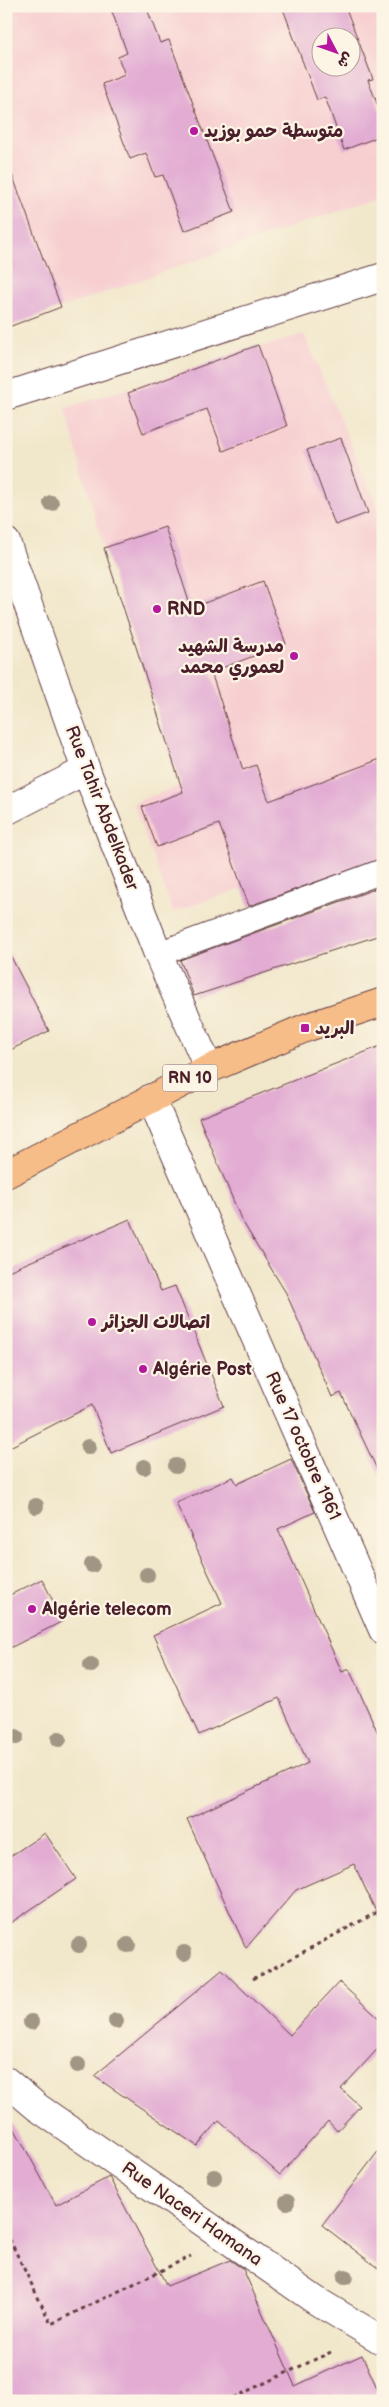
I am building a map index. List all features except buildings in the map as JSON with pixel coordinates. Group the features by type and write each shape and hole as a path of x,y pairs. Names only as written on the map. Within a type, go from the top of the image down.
{"main road":[{"name":"RN 10","path":"6,1174 209,1069 305,1028 383,1002"}],"street":[{"path":"6,396 383,277"},
{"name":"Rue Tahir Abdelkader","path":"6,542 86,770 158,954 209,1069"},
{"path":"6,811 86,770"},
{"name":"Rue 17 octobre 1961","path":"151,1098 383,1630"},
{"name":"Rue Naceri Hamana","path":"6,2081 37,2107 314,2300 377,2337"}],"lane":[{"path":"158,954 383,871"}],"path":[{"path":"253,1979 383,1908"},
{"path":"6,2232 50,2324 227,2238"},
{"path":"226,2401 377,2337"}],"shaded area":[{"name":"متوسطة حمو بوزيد","path":"6,6 383,6 383,195 6,327"},
{"name":"مدرسة الشهيد لعموري محمد","path":"304,334 383,520 383,840 173,912 133,803 241,763 165,528 104,548 65,408"}],"place":[{"name":"متوسطة حمو بوزيد","path":"194,131"},
{"name":"RND","path":"157,609"},
{"name":"مدرسة الشهيد لعموري محمد","path":"294,656"},
{"name":"البريد","path":"305,1028"},
{"name":"اتصالات الجزائر","path":"92,1322"},
{"name":"Algérie Post","path":"143,1369"},
{"name":"Algérie telecom","path":"32,1609"}]}
